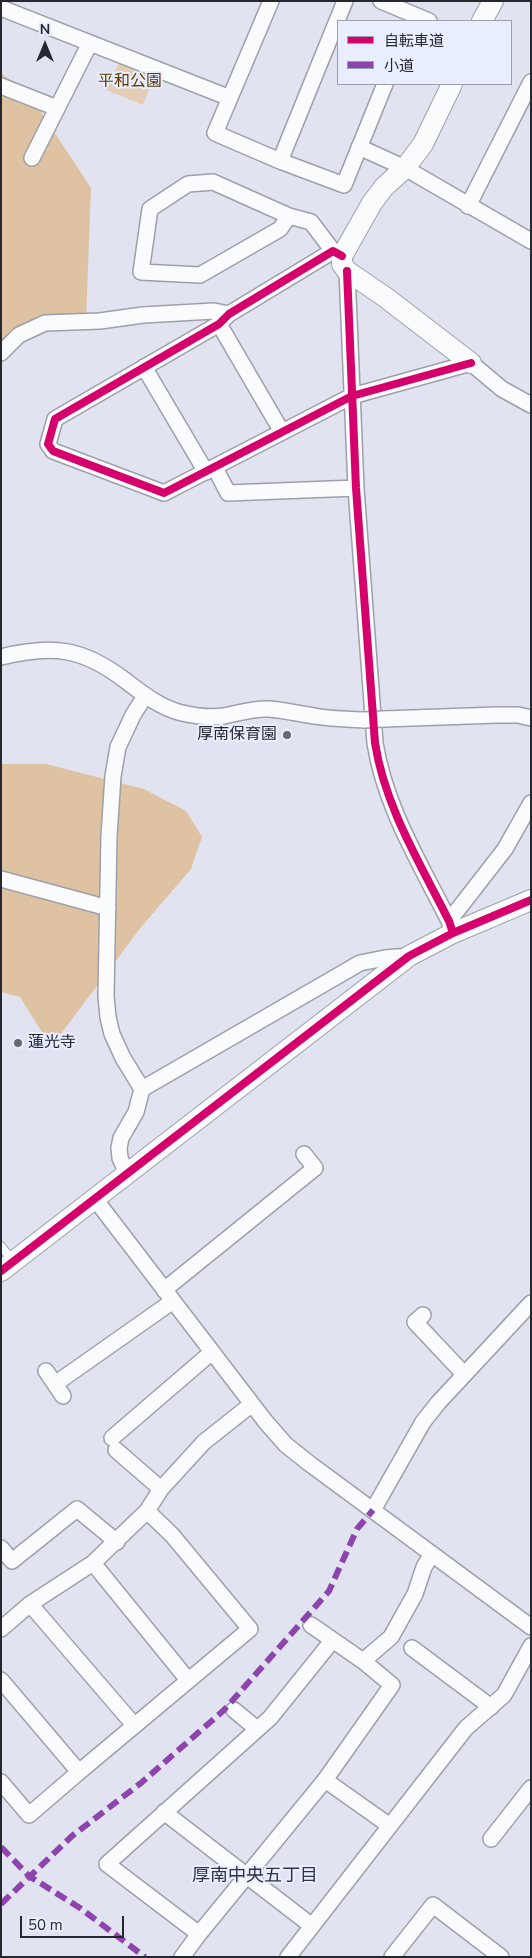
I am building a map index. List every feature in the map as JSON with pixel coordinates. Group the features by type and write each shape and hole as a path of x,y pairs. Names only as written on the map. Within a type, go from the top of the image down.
{"street":[{"path":"270,1 215,133 280,161 344,185 386,85"},
{"path":"337,20 345,1"},
{"path":"381,1 413,18"},
{"path":"482,20 492,1"},
{"path":"1,8 230,98"},
{"path":"280,161 337,21"},
{"path":"32,158 90,43"},
{"path":"468,206 531,82"},
{"path":"451,927 394,810 378,762 356,488 352,396 341,259 372,203 384,188 405,168 422,144 452,85"},
{"path":"1,86 57,108"},
{"path":"359,147 405,168 468,206 530,238"},
{"path":"289,216 280,229 200,274 141,272 150,209 188,184 213,182 289,216 311,222 341,259 385,297 502,389 531,405"},
{"path":"341,259 224,319 55,419 48,444 53,451 164,493 352,396 471,363"},
{"path":"1,353 19,335 45,323 100,321 143,315 214,311 224,319 282,432"},
{"path":"144,367 210,470 228,493 356,488"},
{"path":"1,657 32,650 52,649 86,656 124,679 145,696 180,712 201,716 222,716 244,711 268,709 364,720 497,714 518,714 531,718"},
{"path":"142,1089 117,1048 108,1017 106,996 109,836 113,776 118,747 145,696"},
{"path":"451,927 505,849 531,803"},
{"path":"1,879 108,908"},
{"path":"7,1266 409,956 451,927 531,900"},
{"path":"127,1174 120,1158 119,1148 121,1138 136,1112 142,1089 360,964 385,958 409,956"},
{"path":"46,1371 59,1390 315,1168 304,1154"},
{"path":"95,1199 252,1404 286,1445 531,1627"},
{"path":"373,1510 423,1422 464,1374 531,1303"},
{"path":"422,1315 415,1322 464,1374"},
{"path":"161,1489 114,1444 212,1352"},
{"path":"1,1629 30,1604 93,1563 117,1542 147,1511 161,1489 204,1442 252,1404"},
{"path":"1,1548 7,1565 77,1509 117,1542"},
{"path":"1,1782 29,1815 250,1629 172,1535 147,1511"},
{"path":"363,1661 391,1637 415,1594 424,1567 432,1554"},
{"path":"93,1563 188,1680"},
{"path":"30,1604 134,1726"},
{"path":"182,1957 198,1934 325,1780 392,1685 363,1661 311,1625"},
{"path":"198,1934 106,1864 270,1718 332,1641"},
{"path":"288,1957 466,1728 504,1695 531,1646"},
{"path":"412,1648 491,1707"},
{"path":"1,1680 79,1772"},
{"path":"234,1710 258,1729"},
{"path":"325,1780 390,1826"},
{"path":"491,1839 531,1788"},
{"path":"164,1812 312,1926"},
{"path":"392,1957 433,1905 501,1957"}],"lane":[{"path":"1,1246 7,1266"}],"green space":[{"name":"平和公園","path":"120,60 156,73 143,105 106,90"}],"shaded area":[{"path":"1,73 30,95 91,188 86,321 52,320 1,349"},
{"path":"1,764 46,764 144,789 186,811 202,837 191,869 142,926 51,1047 20,997 1,992"}],"marked path":[{"path":"1,1904 72,1836 141,1783 224,1710 329,1591 357,1529 373,1510"},
{"path":"1,1847 29,1876 80,1908 145,1957"}],"cycle path":[{"path":"342,256 333,251 229,314 219,324 55,419 48,444 53,451 164,493 352,396 471,363"},
{"path":"347,271 356,488 375,743 380,767 395,812 415,856 449,921 453,933"},
{"path":"1,1271 409,956 453,933 531,900"}],"place":[{"name":"厚南保育園","path":"287,735"},
{"name":"蓮光寺","path":"18,1043"}],"district":[{"name":"厚南中央五丁目","path":"255,1877"}]}
